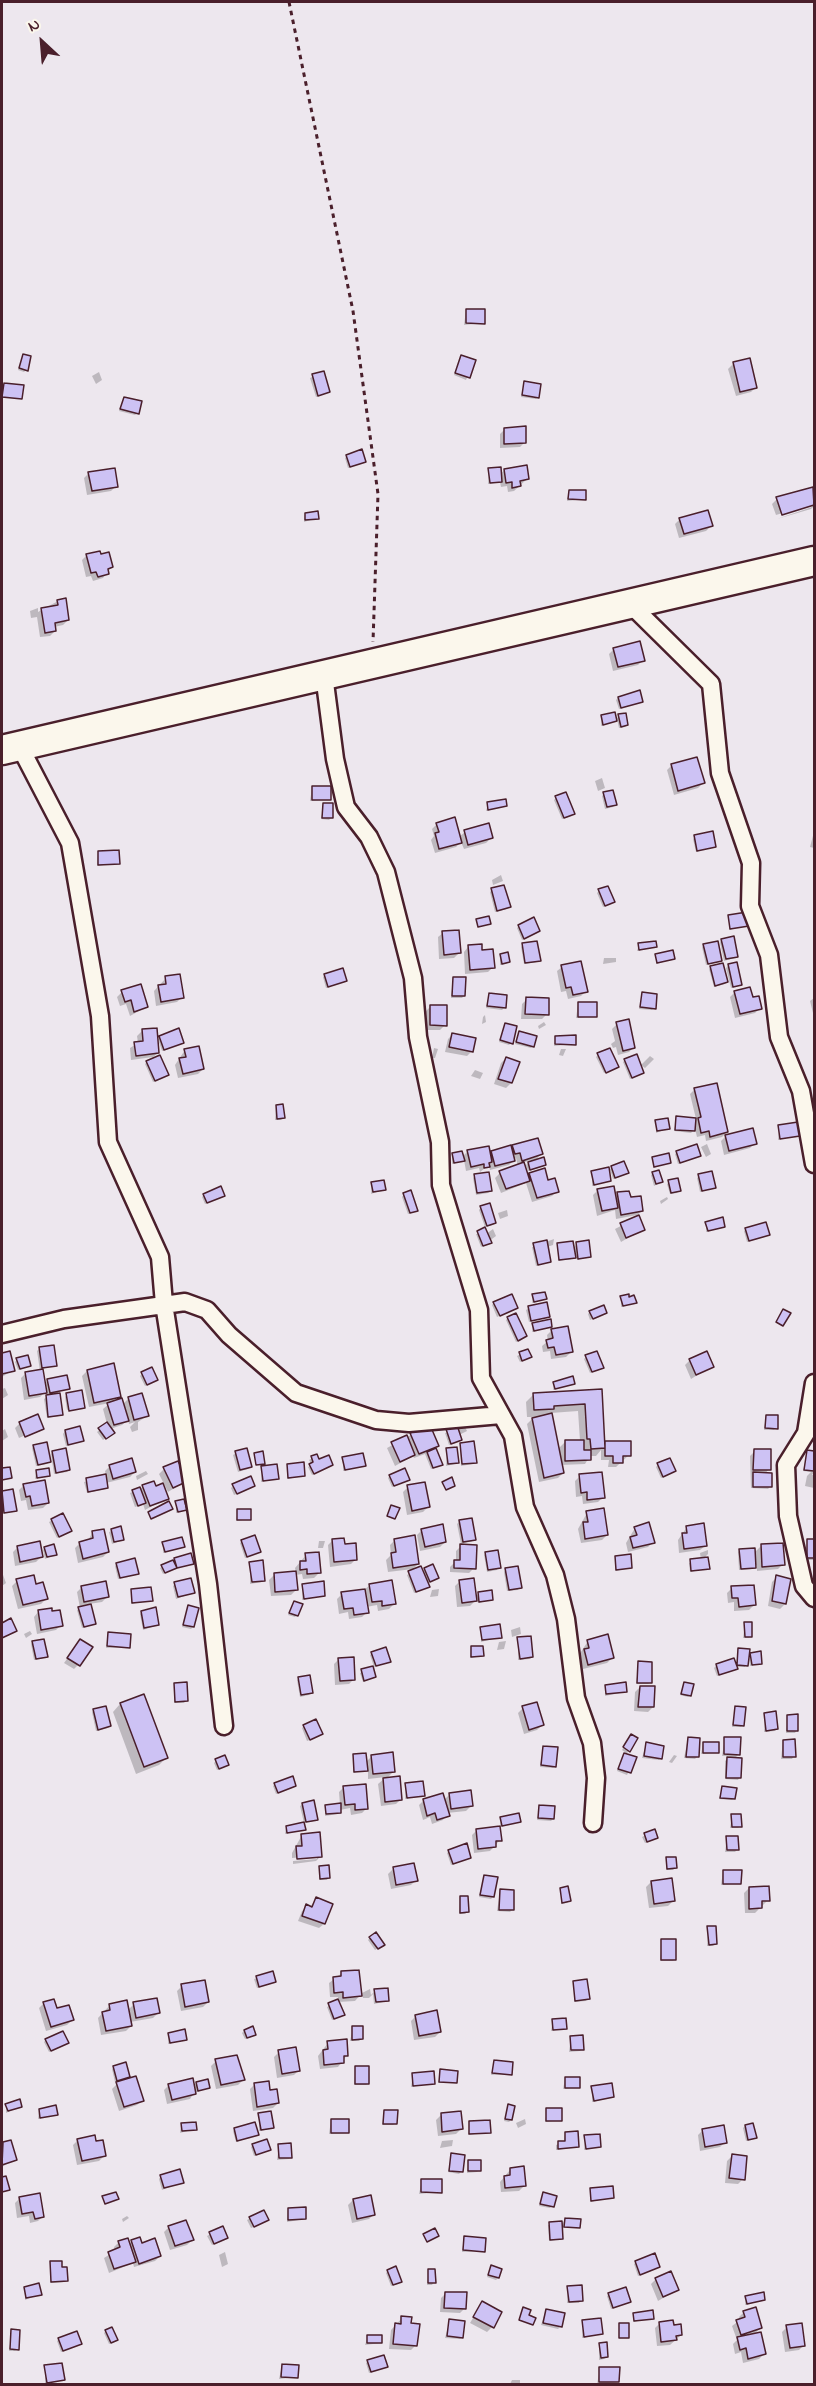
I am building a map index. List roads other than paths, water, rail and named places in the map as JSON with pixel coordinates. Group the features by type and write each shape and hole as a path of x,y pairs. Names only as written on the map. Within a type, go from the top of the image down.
{"highway":[{"path":"10,747 814,561"}],"street":[{"path":"630,604 711,684 720,773 751,863 750,906 769,955 779,1037 801,1091 814,1164"},
{"path":"324,675 335,759 346,807 373,845 386,872 413,978 418,1037 440,1142 441,1185 479,1310 481,1378 513,1436 525,1507 555,1575 566,1619 576,1698 592,1743 596,1778 593,1823"},
{"path":"10,747 70,843 100,1016 108,1142 160,1257 164,1304 208,1584 224,1726"},
{"path":"2,1334 64,1319 185,1302 207,1310 229,1335 296,1394 376,1420 409,1423 501,1415"},
{"path":"814,1383 806,1433 786,1465 788,1516 804,1586 814,1598"}]}
